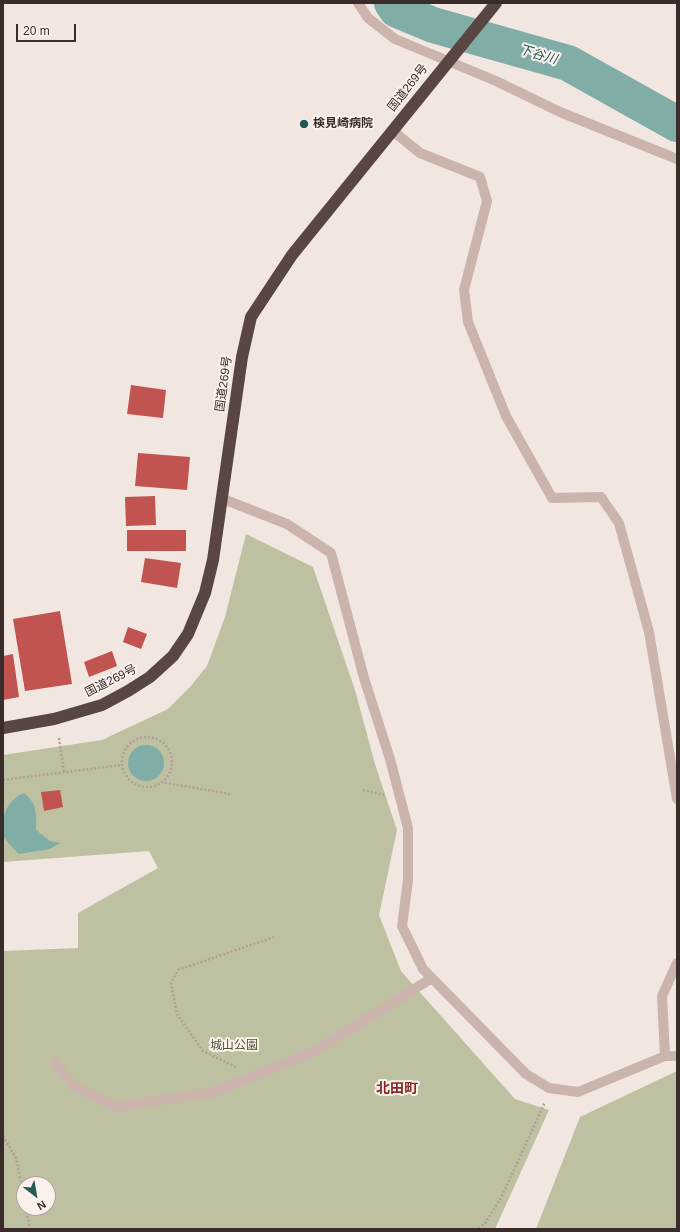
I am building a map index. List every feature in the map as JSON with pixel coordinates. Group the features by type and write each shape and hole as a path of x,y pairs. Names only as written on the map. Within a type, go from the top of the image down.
{"highway":[{"name":"国道269号","path":"3,728 54,719 102,705 150,677 172,656 188,634 205,593 214,560 242,357 251,317 292,255 456,50 496,3"}],"street":[{"path":"358,3 368,18 395,39 496,81 560,112 677,159"},
{"path":"392,131 420,153 480,177 487,201 464,290 468,322 506,416 552,498 601,497 619,523 649,632 677,799"},
{"path":"223,499 287,524 331,553 364,678 390,759 408,828 408,880 402,926 423,968 526,1074 549,1088 578,1092 665,1056 677,1056"},
{"path":"665,1056 662,996 677,962"},
{"path":"54,1062 74,1086 117,1107 214,1092 315,1051 432,978"}],"path":[{"path":"148,737 156,739 164,744 172,759 169,774 161,782 150,787 135,784 124,773 122,765 126,749 132,742 148,737"},
{"path":"59,738 64,772"},
{"path":"3,780 122,765"},
{"path":"161,782 230,794"},
{"path":"363,790 390,797"},
{"path":"255,1076 203,1051 177,1014 171,983 178,970 274,937"},
{"path":"479,1229 486,1222 502,1196 546,1100"},
{"path":"3,1136 16,1158 20,1176"},
{"path":"28,1216 30,1229"}],"green space":[{"name":"城山公園","path":"246,534 313,567 355,690 375,764 397,830 379,915 401,971 515,1099 549,1110 495,1229 3,1229 3,951 78,948 78,913 158,868 149,851 3,862 3,755 102,740 168,709 190,687 207,666 225,617"},
{"path":"677,1071 677,1229 536,1229 580,1117"}],"water":[{"path":"146,745 156,748 161,753 164,763 161,773 156,778 146,781 136,778 131,773 128,763 131,753 136,748"},
{"path":"23,793 28,796 34,805 36,814 36,830 50,841 60,843 50,849 19,854 4,837 2,828 6,810 13,800"}],"building":[{"path":"131,385 166,390 163,418 127,414"},
{"path":"138,453 190,457 187,490 135,486"},
{"path":"155,496 156,525 126,526 125,497"},
{"path":"127,530 186,530 186,551 127,551"},
{"path":"145,558 181,563 177,588 141,582"},
{"path":"60,611 72,684 25,691 13,619"},
{"path":"128,627 147,634 141,649 123,642"},
{"path":"112,651 117,666 89,677 84,662"},
{"path":"13,654 19,697 3,700 3,656"},
{"path":"60,790 63,807 44,811 41,792"}],"waterway":[{"name":"下谷川","path":"392,3 397,10 433,25 568,63 677,124"}],"place":[{"name":"検見崎病院","path":"304,124"}],"district":[{"name":"北田町","path":"397,1089"}]}
